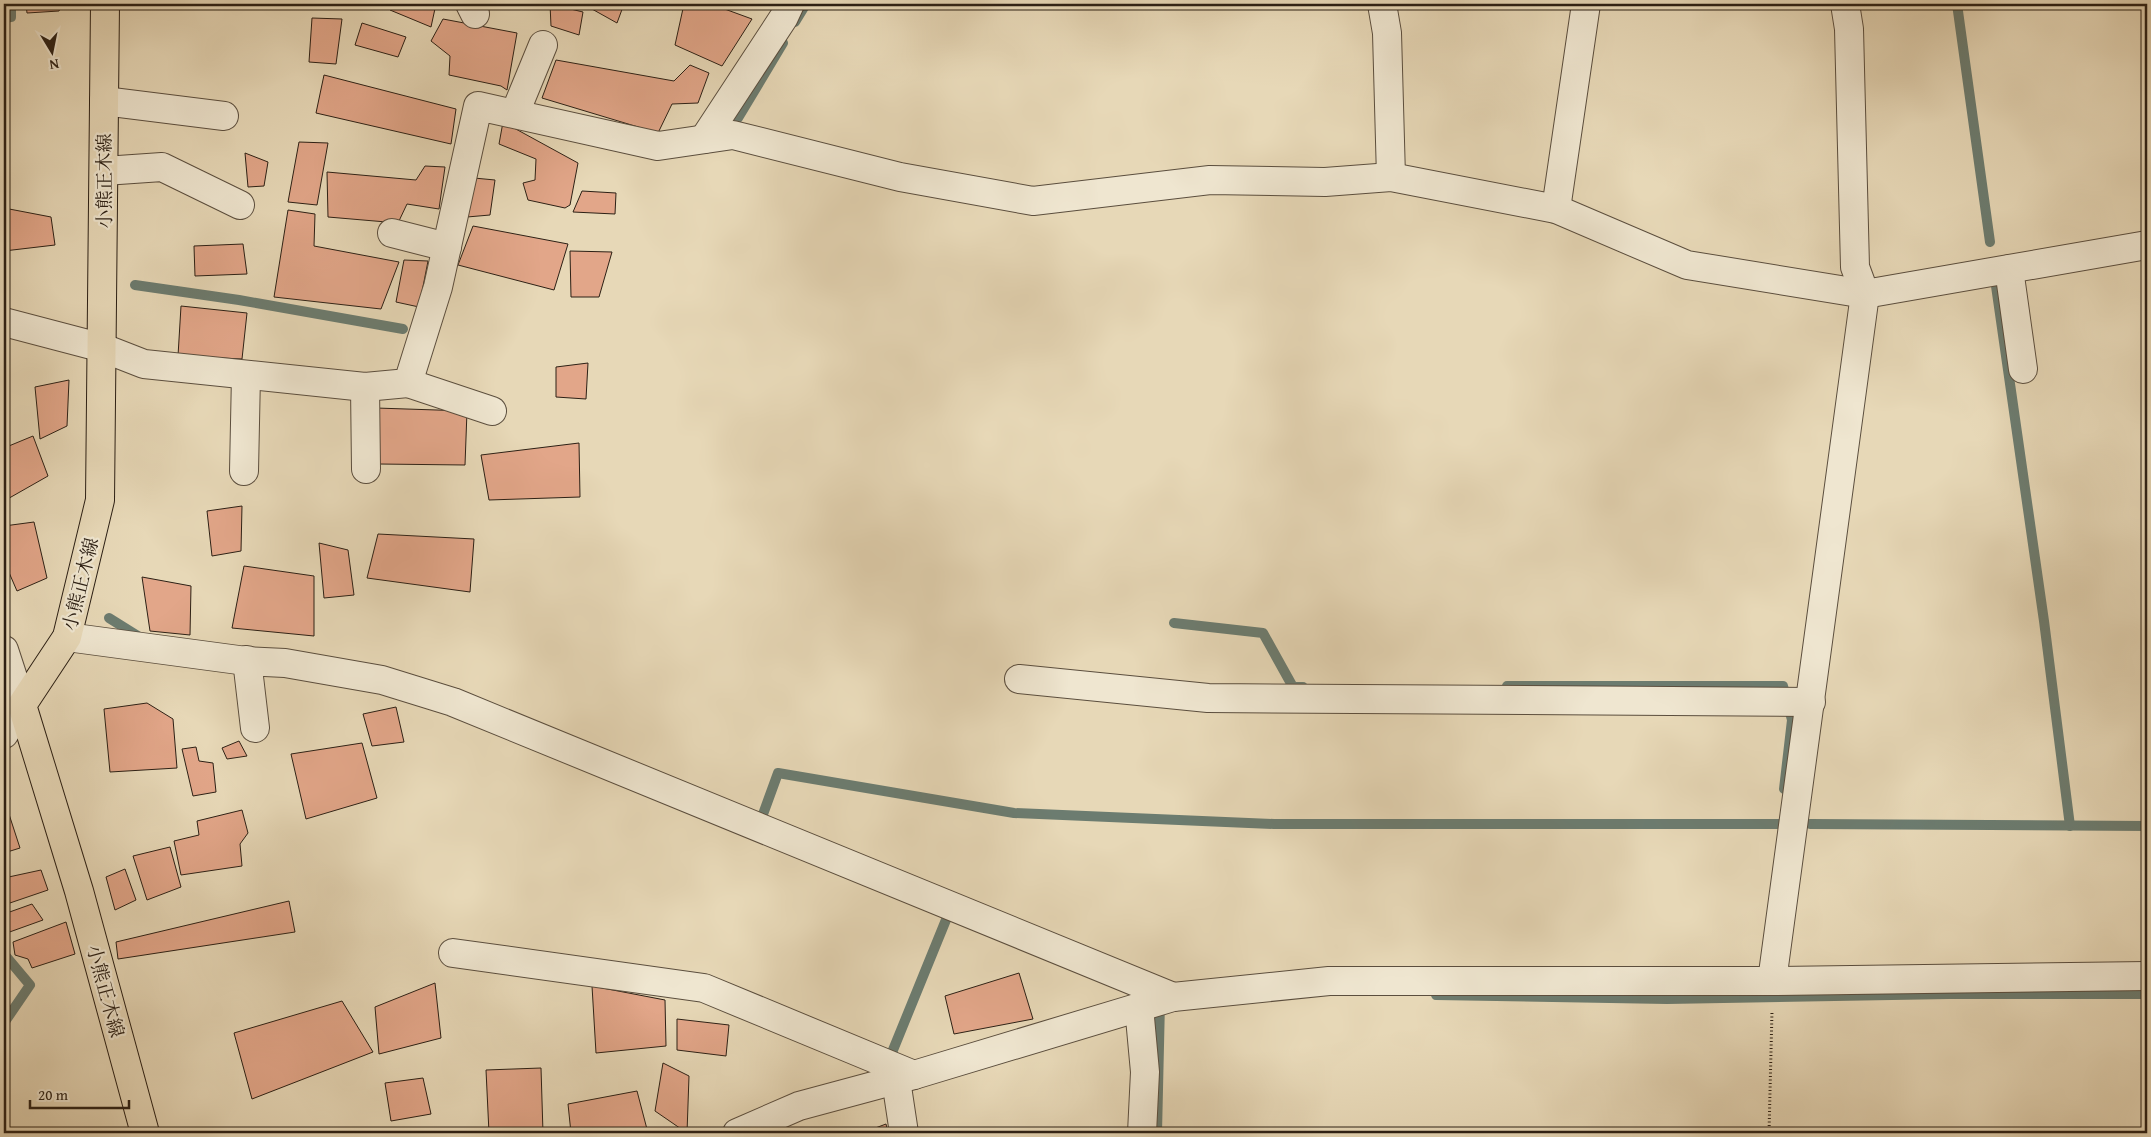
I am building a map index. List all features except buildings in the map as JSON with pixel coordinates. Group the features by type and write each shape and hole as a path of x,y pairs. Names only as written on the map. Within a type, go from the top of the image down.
{"main road":[{"name":"小熊正木線","path":"105,4 100,500 67,637 22,705 79,892 145,1133"}],"street":[{"path":"704,139 790,4"},
{"path":"1382,4 1387,33 1390,177"},
{"path":"1556,209 1586,4"},
{"path":"1772,980 1865,294 1855,267 1849,30 1844,4"},
{"path":"515,113 543,45"},
{"path":"104,101 224,116"},
{"path":"408,383 438,287 478,106 658,146 733,134 900,177 1033,201 1210,180 1325,182 1390,177 1556,209 1686,264 1865,294 2147,245"},
{"path":"104,171 162,166 240,205"},
{"path":"392,233 447,247"},
{"path":"2009,269 2023,369"},
{"path":"4,322 103,348 144,364 365,388 408,383 492,411"},
{"path":"244,471 246,375"},
{"path":"365,388 366,469"},
{"path":"67,637 247,660 285,663 382,680 453,702 1173,997"},
{"path":"4,650 22,705 4,734"},
{"path":"247,660 255,728"},
{"path":"1019,679 1208,698 1811,702"},
{"path":"453,953 704,988 905,1078"},
{"path":"737,1133 799,1106 905,1078 1173,997 1329,981 1772,980 2147,976"},
{"path":"1139,1007 1145,1072 1142,1133"},
{"path":"904,1133 905,1078"}],"path":[{"path":"1769,1133 1772,980"}],"waterway":[{"path":"4,18 11,17 11,4"},
{"path":"795,22 806,4"},
{"path":"1957,4 1990,242"},
{"path":"738,118 783,43"},
{"path":"135,285 239,300 403,329"},
{"path":"1996,286 2044,621 2070,826"},
{"path":"109,618 141,638"},
{"path":"1174,623 1263,633 1293,687 1303,687"},
{"path":"1507,686 1783,686 1792,720 1784,789"},
{"path":"762,817 778,773 1014,813 1274,824 1783,824"},
{"path":"1810,824 2147,826"},
{"path":"893,1050 950,910"},
{"path":"4,954 30,985 4,1023"},
{"path":"1436,995 1667,999 1949,994 2147,994"},
{"path":"1157,1133 1160,1002"}]}
